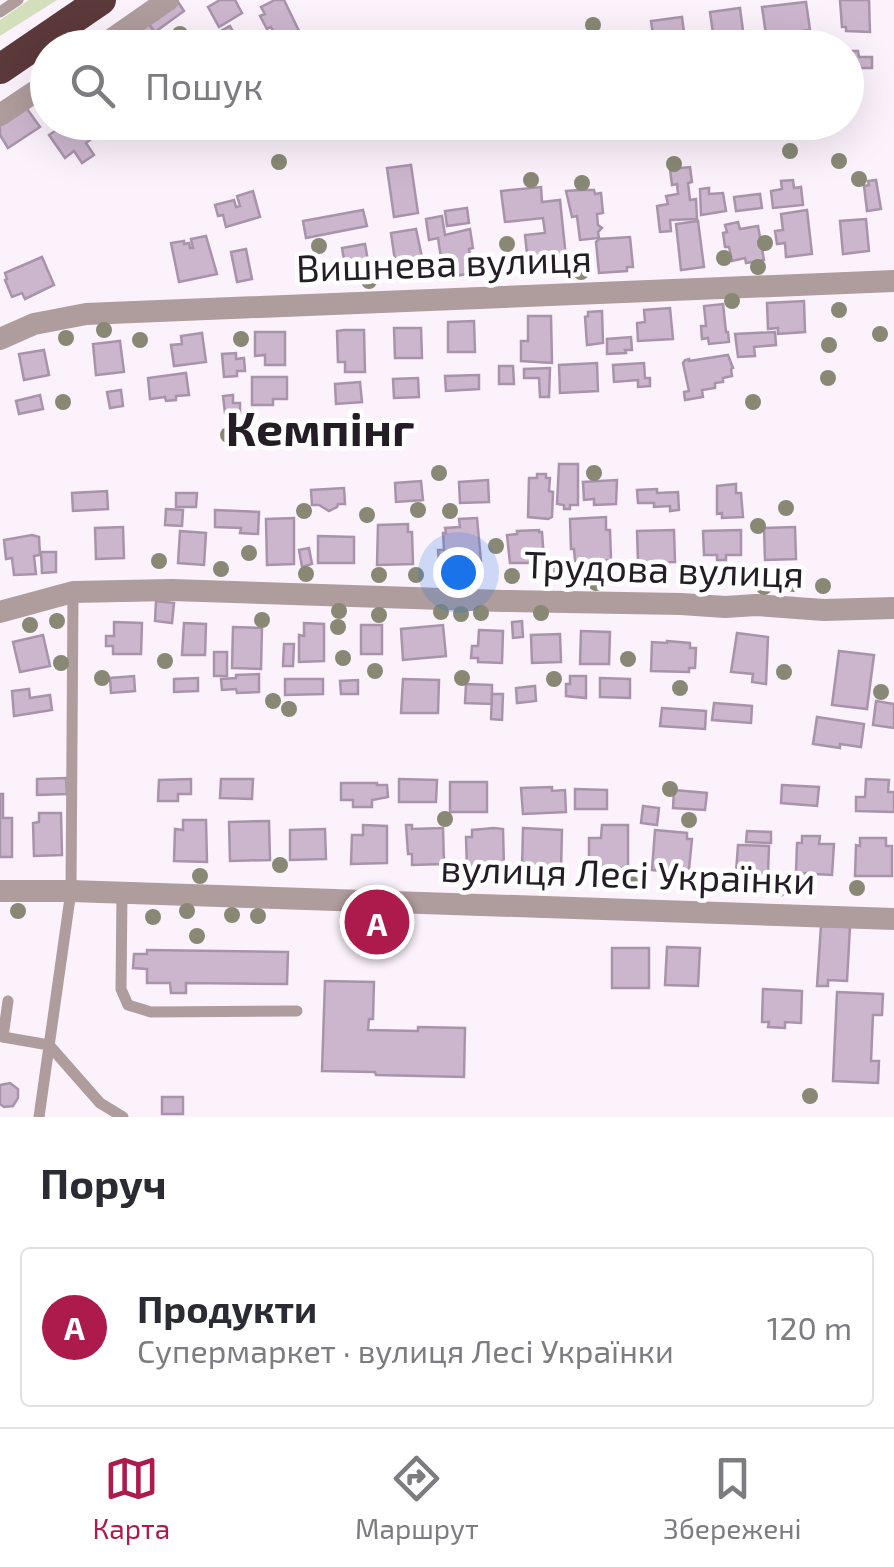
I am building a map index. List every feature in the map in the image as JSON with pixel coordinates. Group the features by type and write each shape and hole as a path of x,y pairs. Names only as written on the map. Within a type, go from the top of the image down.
{"highway":[{"path":"57,30 101,0"},
{"path":"0,69 30,49"}],"street":[{"path":"125,30 168,0"},
{"path":"0,116 30,95"},
{"name":"Вишнева вулиця","path":"0,338 34,324 86,314 894,280"},
{"name":"Трудова вулиця","path":"0,612 73,592 172,590 824,610 894,608"},
{"name":"вулиця Лесі Українки","path":"0,891 894,918"}],"lane":[{"path":"0,12 18,0"},
{"path":"40,1117 71,891 73,592"},
{"path":"122,893 121,989 128,1005 151,1012 297,1011"},
{"path":"8,1001 1,1037 49,1045 100,1103 123,1117"}],"green space":[{"path":"29,0 57,0 0,36 0,20"}],"building":[{"path":"220,0 235,0 242,13 219,27 208,7"},
{"path":"284,0 299,30 267,29 260,16 265,14 261,7"},
{"path":"840,0 869,0 870,32 842,27"},
{"path":"178,2 184,11 158,30 148,23"},
{"path":"806,2 810,30 765,30 762,7"},
{"path":"740,8 743,30 712,30 710,12"},
{"path":"682,17 684,30 652,30 651,21"},
{"path":"864,57 872,57 872,68 864,68"},
{"path":"25,106 30,113 30,134 8,148 0,135 0,122"},
{"path":"52,140 90,140 86,143 94,155 82,163 74,151 65,158"},
{"path":"411,165 418,213 394,217 387,168"},
{"path":"690,167 690,200 696,199 697,219 670,220 671,231 660,232 657,206 668,204 666,196 678,194 670,169"},
{"path":"793,180 794,188 801,187 803,205 773,208 771,191 782,189 781,181"},
{"path":"876,180 881,209 867,211 864,186"},
{"path":"541,187 542,202 560,200 567,267 529,272 525,235 545,233 543,218 505,222 501,191"},
{"path":"709,188 709,194 723,193 726,211 701,215 700,189"},
{"path":"594,190 595,194 601,193 603,213 597,214 602,228 599,238 580,240 577,216 572,217 566,191"},
{"path":"253,191 260,217 226,227 215,205 234,200 236,207 240,206 237,196"},
{"path":"760,194 762,208 736,211 734,197"},
{"path":"467,208 469,223 447,226 445,211"},
{"path":"363,210 367,226 306,238 303,221"},
{"path":"807,210 812,254 786,257 785,243 777,244 775,231 783,230 781,214"},
{"path":"442,216 445,235 470,229 473,273 444,278 438,238 429,240 426,219"},
{"path":"866,219 869,251 843,254 840,221"},
{"path":"698,221 704,267 681,270 676,224"},
{"path":"738,222 740,229 758,226 764,260 732,261 723,233 727,232 725,225"},
{"path":"416,229 423,262 395,261 391,233"},
{"path":"206,236 217,274 179,282 171,243 184,241 193,248 191,239"},
{"path":"630,237 633,267 599,273 596,242"},
{"path":"365,244 370,272 347,277 342,248"},
{"path":"246,249 252,279 237,282 231,252"},
{"path":"42,257 54,285 25,299 22,293 12,297 5,273"},
{"path":"804,301 805,332 778,334 778,328 768,329 767,303"},
{"path":"723,304 729,342 709,344 708,338 702,339 701,326 706,326 704,306"},
{"path":"670,308 673,339 638,341 637,323 645,322 644,310"},
{"path":"602,311 603,343 587,345 585,317 588,312"},
{"path":"528,316 551,316 552,363 521,361 521,341 528,341"},
{"path":"474,321 475,352 448,352 448,322"},
{"path":"394,328 421,328 422,358 395,358"},
{"path":"364,330 365,372 345,372 345,362 338,362 337,331"},
{"path":"255,332 285,332 285,365 265,365 265,355 255,356"},
{"path":"775,332 776,345 754,347 755,356 738,357 735,334"},
{"path":"202,333 206,362 174,366 171,345 182,344 181,336"},
{"path":"631,337 632,350 607,354 607,339"},
{"path":"120,341 124,372 96,375 93,344"},
{"path":"44,350 49,375 24,380 19,354"},
{"path":"236,353 236,359 244,358 245,371 224,377 222,354"},
{"path":"728,355 732,376 715,383 715,388 702,390 703,397 685,400 684,392 689,391 685,360"},
{"path":"597,363 598,391 560,393 559,365"},
{"path":"644,363 650,386 638,387 638,380 614,382 613,365"},
{"path":"499,366 513,366 514,384 499,384"},
{"path":"550,368 549,397 540,397 539,378 524,378 524,369"},
{"path":"186,373 189,395 176,396 176,400 150,399 148,378"},
{"path":"479,375 479,389 446,391 445,376"},
{"path":"252,377 287,377 287,399 273,399 273,405 252,405"},
{"path":"418,378 419,397 394,398 393,379"},
{"path":"360,382 362,402 336,404 335,384"},
{"path":"121,390 123,406 110,408 107,392"},
{"path":"40,395 43,409 19,414 16,401"},
{"path":"233,395 233,403 240,403 240,413 225,413 223,396"},
{"path":"559,464 578,464 578,505 570,505 570,509 557,504"},
{"path":"537,474 550,478 552,517 548,519 528,517 529,478 537,478"},
{"path":"488,480 489,502 460,503 459,482"},
{"path":"617,480 616,504 594,505 594,499 584,500 583,482"},
{"path":"421,481 423,500 396,502 395,483"},
{"path":"736,484 736,493 741,493 743,517 722,518 722,513 717,514 717,486"},
{"path":"344,488 345,504 329,511 312,505 311,490"},
{"path":"657,489 657,493 678,492 679,510 638,503 637,490"},
{"path":"107,491 108,509 73,511 72,493"},
{"path":"176,493 197,493 196,507 176,507"},
{"path":"166,509 183,510 182,526 165,525"},
{"path":"215,510 259,512 258,534 240,533 241,528 215,527"},
{"path":"606,517 611,560 575,561 570,519"},
{"path":"294,518 294,564 267,565 266,519"},
{"path":"477,518 481,561 439,563 438,550 444,550 445,528 460,527 459,519"},
{"path":"408,524 413,564 377,565 378,525"},
{"path":"123,527 124,558 96,559 95,528"},
{"path":"795,527 796,559 765,560 764,528"},
{"path":"539,530 542,563 510,563 507,535"},
{"path":"674,530 675,562 638,563 637,531"},
{"path":"741,530 741,555 726,555 726,560 717,560 717,555 704,555 703,531"},
{"path":"180,531 206,533 204,565 178,563"},
{"path":"318,536 354,537 354,563 318,563"},
{"path":"39,537 40,555 34,556 36,574 14,575 12,558 6,559 4,540"},
{"path":"309,548 312,564 302,567 299,550"},
{"path":"41,552 56,552 56,572 42,573"},
{"path":"156,601 174,603 172,623 155,621"},
{"path":"522,621 523,637 513,638 512,622"},
{"path":"114,622 142,623 141,654 113,654 113,646 106,646 106,636 114,636"},
{"path":"184,623 206,624 205,655 182,655"},
{"path":"304,623 324,624 324,661 299,662 299,635 304,636"},
{"path":"361,625 382,625 382,654 361,654"},
{"path":"443,625 446,656 403,660 401,629"},
{"path":"233,627 262,628 261,669 232,668"},
{"path":"479,630 503,631 502,663 471,658 472,646 478,646"},
{"path":"581,631 610,632 609,664 580,664"},
{"path":"737,633 768,637 766,684 752,682 753,674 731,672"},
{"path":"560,634 561,662 532,663 531,635"},
{"path":"43,635 50,666 20,672 13,642"},
{"path":"652,642 690,643 690,648 696,648 695,668 689,668 689,672 651,671"},
{"path":"284,644 294,644 293,666 283,666"},
{"path":"839,651 874,655 867,709 832,705"},
{"path":"214,652 227,652 227,676 214,676"},
{"path":"259,674 259,692 222,690 221,679"},
{"path":"134,676 135,691 111,693 110,678"},
{"path":"570,676 586,676 586,698 566,696"},
{"path":"198,678 198,691 174,692 174,679"},
{"path":"600,678 630,679 630,698 600,697"},
{"path":"285,679 323,679 323,694 285,695"},
{"path":"403,679 439,680 438,713 401,713"},
{"path":"358,680 358,694 341,694 340,681"},
{"path":"466,684 492,685 492,704 465,703"},
{"path":"535,686 536,701 517,703 516,688"},
{"path":"29,689 30,698 50,695 52,710 14,716 12,691"},
{"path":"492,694 503,694 502,720 491,719"},
{"path":"876,701 894,704 894,728 873,725"},
{"path":"714,703 752,706 751,723 712,720"},
{"path":"662,708 706,711 705,729 660,726"},
{"path":"817,717 864,724 861,747 813,744"},
{"path":"66,778 67,794 37,795 37,779"},
{"path":"191,779 191,794 178,794 178,801 158,801 159,780"},
{"path":"221,779 253,779 252,799 220,798"},
{"path":"399,779 437,780 436,802 399,802"},
{"path":"866,779 889,780 888,792 894,792 894,812 856,811 856,797 865,797"},
{"path":"450,782 487,782 487,812 450,812"},
{"path":"341,783 387,785 388,797 372,800 372,807 353,807 353,800 341,800"},
{"path":"782,785 819,787 817,806 781,803"},
{"path":"552,787 552,791 565,790 566,812 523,814 521,788"},
{"path":"575,789 607,790 607,809 575,809"},
{"path":"674,790 707,793 705,810 673,808"},
{"path":"0,794 3,818 12,818 12,857 0,857"},
{"path":"643,806 659,808 657,825 641,823"},
{"path":"39,813 61,813 62,855 34,856 33,823 39,822"},
{"path":"183,820 206,820 207,862 174,861 175,829 183,830"},
{"path":"269,821 270,860 230,861 229,822"},
{"path":"363,825 387,826 387,863 351,864 352,835 363,835"},
{"path":"406,825 412,825 412,829 443,828 444,864 412,865"},
{"path":"602,825 628,825 628,868 589,867 589,838 601,838"},
{"path":"523,828 562,830 561,870 522,869"},
{"path":"325,829 326,859 290,860 290,830"},
{"path":"503,829 504,868 467,869 466,837 472,837 472,830"},
{"path":"655,830 687,833 687,839 692,839 689,869 684,868 684,873 652,870"},
{"path":"747,831 771,832 771,843 746,842"},
{"path":"802,836 820,836 819,844 834,844 832,875 796,873 797,843 802,843"},
{"path":"860,838 886,838 886,846 892,846 892,876 855,876 856,845 860,846"},
{"path":"738,845 769,846 768,874 736,872"},
{"path":"821,926 850,927 847,981 828,980 828,986 817,986"},
{"path":"667,947 700,948 698,986 665,985"},
{"path":"612,948 649,948 649,988 612,988"},
{"path":"147,950 288,952 287,984 186,983 186,993 171,993 170,983 147,983 147,969 133,968 134,954 147,954"},
{"path":"325,981 374,982 373,1019 369,1019 368,1030 465,1028 464,1077 322,1071"},
{"path":"763,989 802,991 801,1023 785,1022 785,1028 768,1027 769,1022 762,1022"},
{"path":"837,992 883,994 882,1015 873,1015 871,1061 879,1061 878,1083 833,1081"},
{"path":"10,1083 18,1089 18,1098 13,1106 4,1107 0,1104 0,1085"},
{"path":"162,1097 183,1097 183,1114 162,1114"}],"place":[{"name":"Продукти","path":"377,922"}],"district":[{"name":"Кемпінг","path":"320,429"}]}
